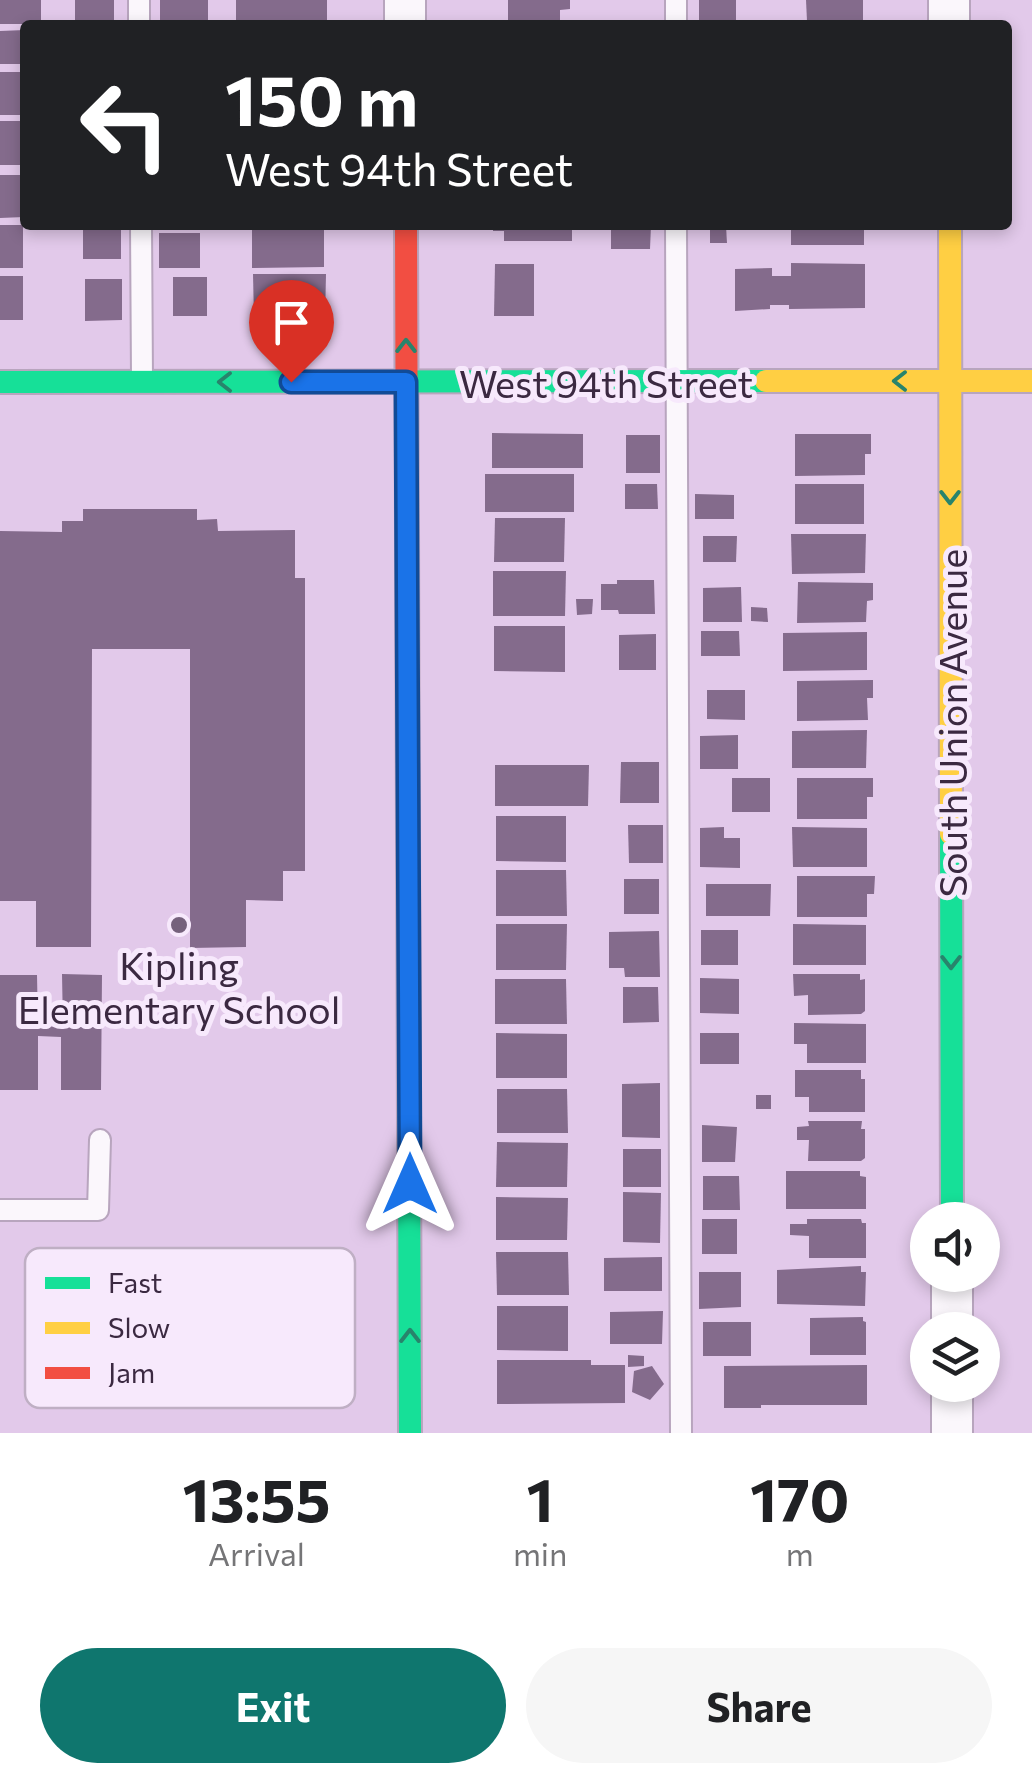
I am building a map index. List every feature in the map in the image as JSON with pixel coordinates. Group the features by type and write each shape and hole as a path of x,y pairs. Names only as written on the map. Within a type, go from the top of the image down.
{"street":[{"path":"406,230 410,1433"},
{"name":"South Union Avenue","path":"950,230 952,1202"},
{"name":"West 94th Street","path":"0,382 1032,382"},
{"path":"952,1402 952,1433"}],"lane":[{"path":"141,230 142,382"},
{"path":"676,230 681,1433"},
{"path":"0,1210 98,1210 100,1140"}],"building":[{"path":"0,0 41,0 41,20 0,24"},
{"path":"75,0 114,0 114,20 75,20"},
{"path":"160,0 208,0 208,20 160,20"},
{"path":"236,0 327,0 327,20 236,20"},
{"path":"508,0 570,0 570,9 560,10 560,20 508,20"},
{"path":"699,0 736,0 736,20 699,20"},
{"path":"806,0 863,0 863,20 807,20"},
{"path":"20,30 20,64 0,64 0,31"},
{"path":"0,72 20,72 20,115 0,115"},
{"path":"0,121 20,121 20,165 0,165"},
{"path":"0,175 20,175 20,217 0,218"},
{"path":"0,225 20,225 23,268 0,268"},
{"path":"83,230 121,230 121,259 83,259"},
{"path":"252,230 324,230 324,267 252,268"},
{"path":"572,230 572,241 504,241 504,231 493,231"},
{"path":"611,230 651,230 650,249 611,249"},
{"path":"710,230 726,230 727,243 710,243"},
{"path":"791,230 864,230 864,245 791,245"},
{"path":"159,233 200,233 200,268 159,268"},
{"path":"791,263 865,264 865,308 789,309 789,305 770,305 770,309 735,311 735,269 772,268 772,276 791,276"},
{"path":"495,264 534,264 534,316 494,316"},
{"path":"253,274 326,274 325,319 254,319"},
{"path":"0,276 23,276 23,320 0,320"},
{"path":"173,277 207,277 207,316 173,316"},
{"path":"85,279 122,279 122,320 85,321"},
{"path":"492,433 583,434 583,468 492,468"},
{"path":"795,434 871,434 871,454 865,454 865,475 795,476"},
{"path":"626,435 660,435 660,473 626,473"},
{"path":"485,474 574,474 574,512 485,512"},
{"path":"625,484 657,484 658,509 625,509"},
{"path":"795,484 864,484 864,524 795,524"},
{"path":"695,494 734,495 734,519 695,519"},
{"path":"83,509 197,509 197,520 217,519 218,531 295,530 295,578 305,578 305,871 283,871 283,901 246,900 246,947 190,948 190,649 92,649 91,947 36,947 36,901 0,901 0,531 62,532 62,521 83,521"},
{"path":"495,518 565,518 564,562 494,562"},
{"path":"791,534 866,534 865,573 792,574"},
{"path":"703,536 737,536 736,562 703,562"},
{"path":"493,571 566,571 565,616 493,616"},
{"path":"617,580 654,580 655,614 601,610 601,584 617,584"},
{"path":"798,582 873,583 873,600 867,601 866,622 797,623"},
{"path":"741,587 742,622 703,622 703,588"},
{"path":"576,599 593,599 592,614 577,615"},
{"path":"751,607 767,608 768,622 751,621"},
{"path":"494,626 565,626 565,672 494,671"},
{"path":"701,631 739,631 740,656 701,656"},
{"path":"867,632 867,670 783,671 783,633"},
{"path":"656,634 656,670 619,670 619,635"},
{"path":"873,680 873,698 867,698 868,720 797,721 797,681"},
{"path":"707,690 745,690 745,720 707,719"},
{"path":"867,730 866,768 792,768 792,731"},
{"path":"738,735 738,769 700,769 700,736"},
{"path":"621,762 659,762 659,803 620,803"},
{"path":"495,765 589,765 588,806 495,806"},
{"path":"732,778 770,778 770,812 732,812"},
{"path":"797,778 873,778 873,797 867,797 867,819 797,819"},
{"path":"496,816 566,816 566,862 496,861"},
{"path":"628,825 663,825 663,863 629,863"},
{"path":"724,827 724,838 740,838 740,868 700,867 700,828"},
{"path":"792,827 867,828 867,867 793,867"},
{"path":"496,870 566,870 567,916 496,916"},
{"path":"797,876 875,876 874,894 867,894 867,917 797,917"},
{"path":"624,879 659,879 659,914 624,914"},
{"path":"706,884 771,884 770,916 706,916"},
{"path":"496,924 567,924 566,970 496,970"},
{"path":"793,924 866,925 866,965 793,965"},
{"path":"701,930 738,930 738,965 701,965"},
{"path":"659,931 660,977 625,977 624,968 609,968 609,932"},
{"path":"62,974 102,975 101,1090 61,1090 61,1037 38,1036 38,1090 0,1090 0,975 37,975 38,1026 63,1027"},
{"path":"793,974 860,974 860,980 865,979 865,1011 808,1015 808,995 794,996"},
{"path":"700,978 739,979 739,1014 700,1013"},
{"path":"495,979 566,979 567,1024 495,1024"},
{"path":"623,987 658,987 659,1022 623,1023"},
{"path":"794,1023 866,1024 866,1063 807,1063 807,1044 794,1044"},
{"path":"496,1033 567,1034 567,1078 496,1078"},
{"path":"700,1033 739,1033 739,1064 700,1064"},
{"path":"795,1070 861,1070 861,1079 865,1079 865,1112 809,1112 809,1097 795,1097"},
{"path":"660,1083 660,1138 622,1137 622,1084"},
{"path":"497,1089 567,1089 568,1133 497,1133"},
{"path":"756,1095 771,1095 771,1109 756,1109"},
{"path":"808,1121 862,1121 865,1158 808,1161 809,1140 797,1140 797,1127 809,1126"},
{"path":"702,1125 737,1127 735,1162 702,1162"},
{"path":"497,1142 568,1143 567,1187 496,1187"},
{"path":"623,1149 661,1149 661,1187 623,1187"},
{"path":"786,1171 860,1171 860,1176 866,1177 866,1209 786,1209"},
{"path":"703,1176 739,1176 740,1210 703,1210"},
{"path":"623,1192 661,1193 660,1243 623,1242"},
{"path":"496,1197 568,1198 567,1240 496,1240"},
{"path":"702,1219 737,1219 737,1254 702,1254"},
{"path":"807,1219 861,1219 866,1223 866,1258 809,1258 809,1236 790,1235 790,1224 807,1224"},
{"path":"496,1252 568,1252 569,1295 497,1295"},
{"path":"662,1257 662,1291 604,1291 604,1258"},
{"path":"861,1266 861,1272 866,1272 865,1306 777,1304 777,1270"},
{"path":"699,1272 741,1272 741,1307 699,1309"},
{"path":"497,1306 568,1306 568,1351 497,1350"},
{"path":"663,1311 662,1344 610,1344 610,1312"},
{"path":"863,1317 866,1355 810,1355 810,1318"},
{"path":"703,1322 751,1322 751,1356 703,1356"},
{"path":"628,1355 644,1356 644,1366 628,1367"},
{"path":"497,1360 591,1360 591,1365 625,1365 625,1403 497,1404"},
{"path":"867,1365 867,1405 724,1408 724,1366"},
{"path":"652,1366 664,1384 650,1400 632,1392 634,1371"}],"traffic: fast":[{"path":"0,382 766,381"},
{"path":"951,834 952,1202"},
{"path":"408,838 410,1433"}],"traffic: slow":[{"path":"950,230 951,834"},
{"path":"766,381 1032,381"}],"traffic: jam":[{"path":"406,230 408,838"}],"place":[{"name":"Kipling Elementary School","path":"179,925"}],"route":[{"path":"291,382 406,382 410,1184"}]}
